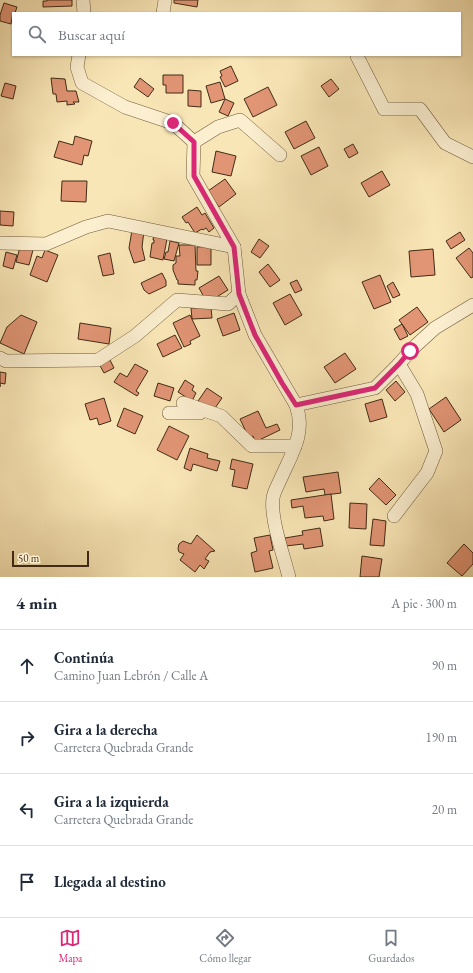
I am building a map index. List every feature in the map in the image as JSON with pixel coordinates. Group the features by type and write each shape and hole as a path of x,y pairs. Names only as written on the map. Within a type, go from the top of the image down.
{"street":[{"path":"83,0 84,12"},
{"path":"163,12 165,0"},
{"path":"79,56 77,67 82,83 125,107 173,123 194,142 194,176 234,247 239,294 255,335 296,405 299,415 299,435 273,499 276,526 289,577"},
{"path":"357,56 384,109 420,108 445,143 473,157"},
{"path":"194,142 218,127 240,120 280,155"},
{"path":"0,243 46,244 86,227 108,221 234,247"},
{"path":"2,360 98,360 135,336 177,300 228,304 239,294"},
{"path":"296,405 375,388 412,349 435,328 473,305"},
{"path":"394,516 427,473 436,451 417,394 399,364"},
{"path":"182,403 221,416 252,446 295,446"},
{"path":"168,413 210,413"}],"building":[{"path":"72,0 72,6 43,7 43,1"},
{"path":"174,0 198,0 197,7 174,3"},
{"path":"4,3 17,7 15,12 12,12 11,24 0,21 0,15"},
{"path":"231,66 238,81 225,87 220,77 222,76 220,71"},
{"path":"163,75 183,75 183,93 166,93 166,85 163,85"},
{"path":"51,78 65,79 67,91 76,91 79,102 73,102 75,104 67,105 67,101 57,102 56,94 53,94"},
{"path":"140,78 154,89 148,97 134,87"},
{"path":"331,79 339,89 329,97 321,86"},
{"path":"220,82 225,99 211,103 206,86"},
{"path":"5,83 16,86 13,99 1,96"},
{"path":"268,87 277,105 253,117 244,99"},
{"path":"188,90 201,91 201,107 188,106"},
{"path":"225,99 234,103 228,116 219,112"},
{"path":"306,121 315,138 294,149 285,132"},
{"path":"75,136 92,141 88,156 84,155 82,165 54,157 59,141 73,145"},
{"path":"353,144 358,153 349,158 344,149"},
{"path":"319,147 328,166 311,175 301,156"},
{"path":"216,151 236,156 231,176 212,172"},
{"path":"382,171 390,185 369,197 361,183"},
{"path":"225,179 236,194 219,207 208,191"},
{"path":"62,181 87,181 86,202 61,201"},
{"path":"197,207 202,215 205,213 214,228 209,232 206,228 195,233 188,222 186,223 182,217"},
{"path":"0,211 14,212 13,226 0,225"},
{"path":"132,230 144,231 142,247 145,260 134,263 129,248"},
{"path":"460,232 465,240 451,249 446,241"},
{"path":"154,233 167,239 163,260 150,257 152,243 154,243"},
{"path":"259,239 269,246 260,258 251,252"},
{"path":"170,241 179,243 174,261 164,259 166,252 168,252"},
{"path":"179,245 195,245 196,271 198,271 195,285 178,284 178,280 173,270 173,265 176,263 176,256 180,256"},
{"path":"211,246 211,265 197,265 197,247"},
{"path":"20,247 33,250 29,265 16,262"},
{"path":"469,248 473,253 473,277 471,278 456,258"},
{"path":"433,249 435,275 411,277 409,251"},
{"path":"45,250 58,255 47,282 30,275 37,256 42,258"},
{"path":"6,252 17,255 13,269 3,266"},
{"path":"110,253 114,274 103,276 98,256"},
{"path":"268,264 280,280 270,287 259,272"},
{"path":"162,273 166,281 166,286 149,294 144,290 141,283"},
{"path":"380,275 391,302 374,309 362,282"},
{"path":"219,276 228,290 215,298 205,299 199,288"},
{"path":"297,280 302,290 295,293 290,283"},
{"path":"393,282 400,295 393,298 387,286"},
{"path":"290,294 302,315 285,325 273,303"},
{"path":"211,307 212,318 192,319 191,308"},
{"path":"417,307 428,322 410,335 399,320"},
{"path":"234,313 240,330 223,336 217,319"},
{"path":"21,315 37,322 24,354 0,343 7,327"},
{"path":"190,315 200,336 190,341 191,344 184,347 173,323"},
{"path":"80,323 111,328 109,344 78,339"},
{"path":"402,324 408,336 400,340 394,329"},
{"path":"175,335 182,348 163,357 157,344"},
{"path":"345,353 356,369 335,383 324,367"},
{"path":"108,356 114,368 104,373 98,362"},
{"path":"135,364 148,371 136,391 139,393 137,396 114,382 120,373 127,377"},
{"path":"0,372 6,373 5,384 0,383"},
{"path":"185,380 194,386 192,390 196,393 192,401 178,392"},
{"path":"396,381 405,392 395,401 386,390"},
{"path":"158,383 174,388 170,401 154,396"},
{"path":"207,388 222,398 213,411 198,401"},
{"path":"446,397 461,420 444,432 429,409"},
{"path":"104,398 111,421 99,425 97,418 90,420 85,404"},
{"path":"382,399 387,417 370,422 365,404"},
{"path":"124,408 143,416 135,434 117,426"},
{"path":"258,411 266,428 277,424 280,430 255,442 253,436 249,438 240,419"},
{"path":"169,426 189,436 177,460 157,450"},
{"path":"190,448 208,454 207,458 220,461 217,471 193,464 191,471 184,468"},
{"path":"232,459 253,464 247,489 232,486 235,470 230,469"},
{"path":"338,472 341,493 325,495 324,489 306,492 303,477"},
{"path":"379,478 396,495 386,505 369,489"},
{"path":"331,494 334,519 324,521 323,516 305,518 303,506 292,508 291,500"},
{"path":"350,503 367,504 366,529 349,528"},
{"path":"373,519 386,521 384,546 370,545"},
{"path":"320,528 323,546 304,549 303,544 286,546 285,538 303,535 302,531"},
{"path":"197,535 215,551 210,552 205,559 209,561 204,569 200,565 195,572 180,560 184,554 179,552 178,549 179,544 183,541 191,544"},
{"path":"270,535 273,550 269,551 273,568 255,572 251,553 257,551 254,538"},
{"path":"464,544 473,553 473,564 462,576 447,563"},
{"path":"362,556 382,559 379,577 360,577"}],"route":[{"path":"173,123 194,142 194,176 234,247 239,294 255,335 296,405 375,388 410,351"}]}
